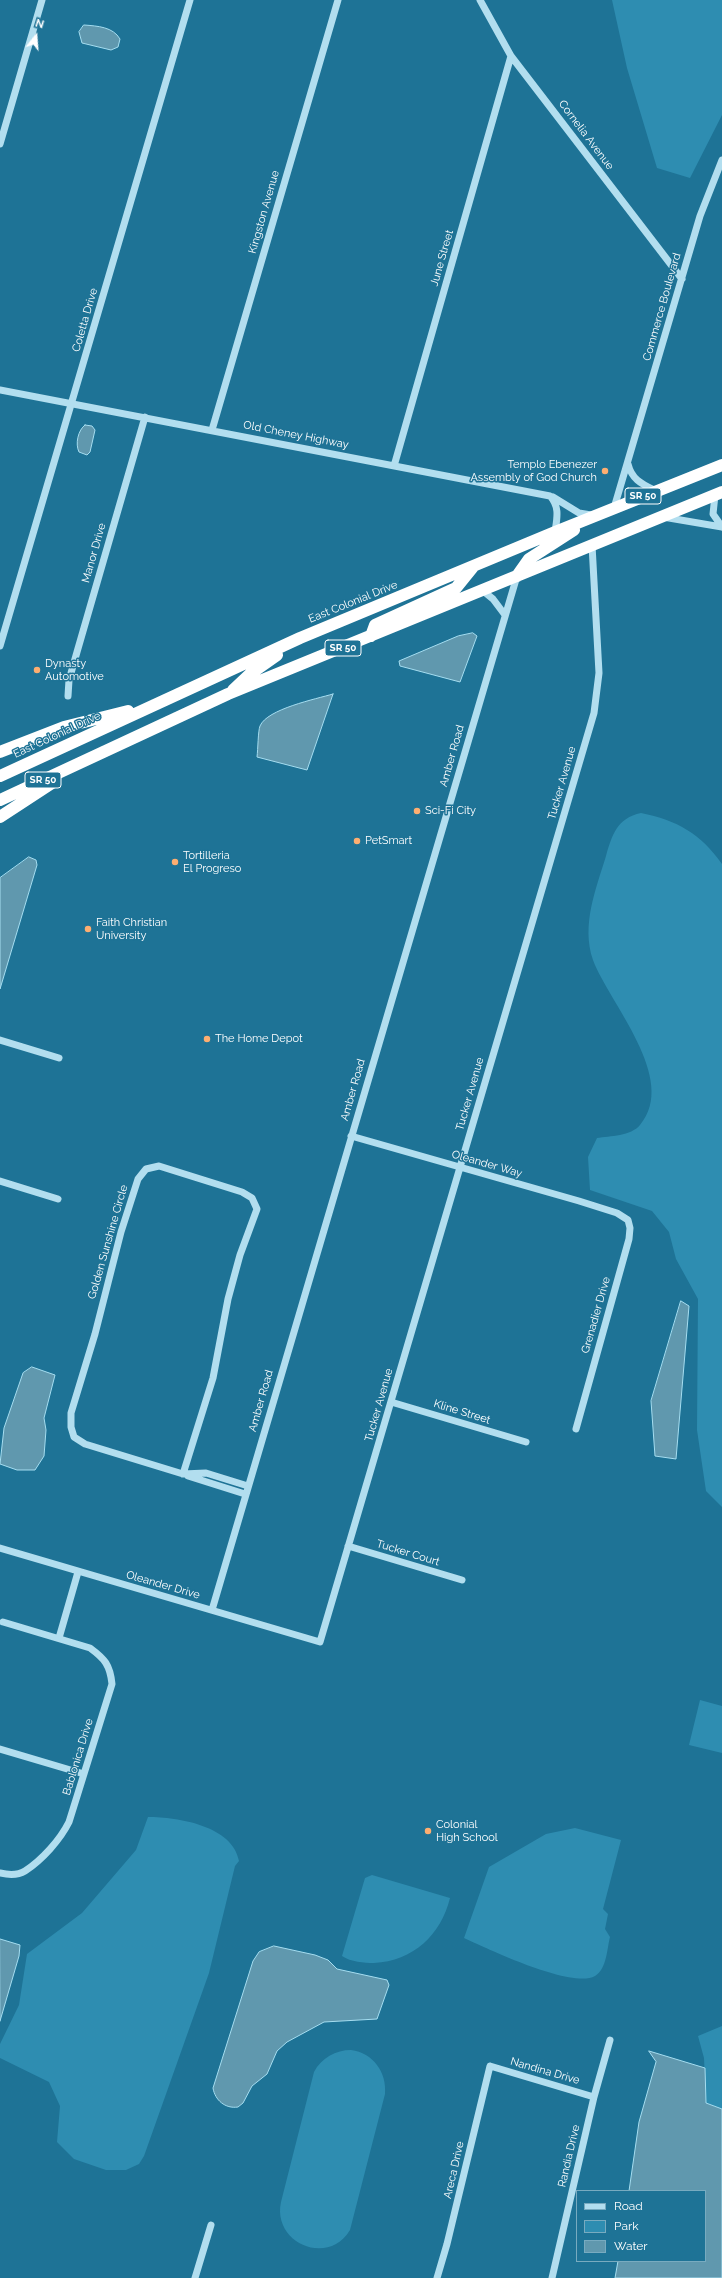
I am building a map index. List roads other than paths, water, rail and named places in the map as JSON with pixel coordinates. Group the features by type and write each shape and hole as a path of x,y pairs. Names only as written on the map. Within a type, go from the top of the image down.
{"highway":[{"name":"East Colonial Drive","path":"0,776 300,638 554,532 722,465"},
{"name":"SR 50","path":"0,800 87,761 228,694 719,494"},
{"path":"516,576 529,559 598,515"},
{"path":"371,636 375,625 456,588 473,567"},
{"path":"228,694 250,674 300,638"},
{"path":"0,752 64,727 154,705"},
{"path":"0,817 87,761"}],"street":[{"path":"0,144 42,0"},
{"name":"Coletta Drive","path":"0,646 190,0"},
{"name":"Kingston Avenue","path":"212,430 338,0"},
{"name":"Cornelia Avenue","path":"480,0 511,56 682,279"},
{"name":"June Street","path":"394,466 511,56"},
{"name":"Commerce Boulevard","path":"614,508 700,216 722,160"},
{"name":"Old Cheney Highway","path":"0,390 550,496 558,499 579,513 598,515"},
{"name":"Manor Drive","path":"68,696 77,652 145,417"},
{"path":"628,462 630,473 636,481 656,491"},
{"path":"719,494 714,514 715,518 722,527"},
{"path":"550,496 556,503 558,513 554,532"},
{"path":"661,517 710,527 722,527"},
{"name":"Tucker Avenue","path":"320,1642 594,713 599,673 592,545"},
{"name":"Amber Road","path":"212,1610 516,576"},
{"path":"482,590 493,598 505,615"},
{"path":"0,1040 59,1058"},
{"name":"Oleander Way","path":"351,1136 617,1213"},
{"name":"Golden Sunshine Circle","path":"183,1474 213,1378 228,1299 240,1255 257,1209 252,1198 242,1192 159,1166 146,1169 138,1179 121,1232 93,1341 71,1413 71,1427 74,1437 85,1444 245,1494"},
{"path":"0,1181 58,1198"},
{"name":"Grenadier Drive","path":"576,1429 629,1239 630,1228 628,1220 617,1213"},
{"name":"Kline Street","path":"391,1402 526,1442"},
{"name":"Golden Sunshine Circle","path":"183,1474 206,1473 248,1486"},
{"name":"Tucker Court","path":"348,1546 462,1580"},
{"name":"Oleander Drive","path":"0,1548 320,1642"},
{"path":"58,1638 78,1572"},
{"name":"Bablonica Drive","path":"0,1873 11,1875 24,1872 61,1838 69,1822 112,1684 111,1669 101,1656 90,1648 3,1622"},
{"path":"0,1749 84,1774"},
{"name":"Randia Drive","path":"552,2278 594,2096 610,2040"},
{"name":"Nandina Drive","path":"490,2066 594,2096"},
{"name":"Areca Drive","path":"437,2278 448,2244 490,2066"},
{"path":"195,2278 211,2225"}],"water":[{"path":"84,25 100,27 113,32 120,39 118,47 111,50 82,43 79,32"},
{"path":"85,425 92,426 95,430 90,452 87,455 79,452 77,445 79,434"},
{"path":"473,633 477,636 460,682 400,666 399,661 458,636"},
{"path":"333,694 307,770 257,757 259,728 264,720 282,710"},
{"path":"29,857 36,860 37,865 0,989 0,878"},
{"path":"681,1301 689,1306 676,1459 655,1456 651,1401"},
{"path":"32,1367 55,1375 44,1418 46,1430 44,1456 35,1470 17,1470 0,1464 4,1428 23,1373"},
{"path":"0,1939 20,1945 19,1956 0,2021"},
{"path":"274,1946 315,1955 328,1960 337,1969 387,1980 389,1985 377,2019 324,2022 287,2042 277,2051 267,2074 252,2086 243,2103 238,2107 229,2107 218,2100 213,2088 253,1961 259,1952"},
{"path":"649,2051 705,2068 706,2103 722,2109 722,2278 615,2278 618,2262 706,2262 706,2190 629,2190 639,2122 656,2062"}],"place":[{"name":"Templo Ebenezer Assembly of God Church","path":"605,471"},
{"name":"Dynasty Automotive","path":"37,670"},
{"name":"Sci-Fi City","path":"417,811"},
{"name":"PetSmart","path":"357,841"},
{"name":"Tortilleria El Progreso","path":"175,862"},
{"name":"Faith Christian University","path":"88,929"},
{"name":"The Home Depot","path":"207,1039"},
{"name":"Colonial High School","path":"428,1831"}]}
